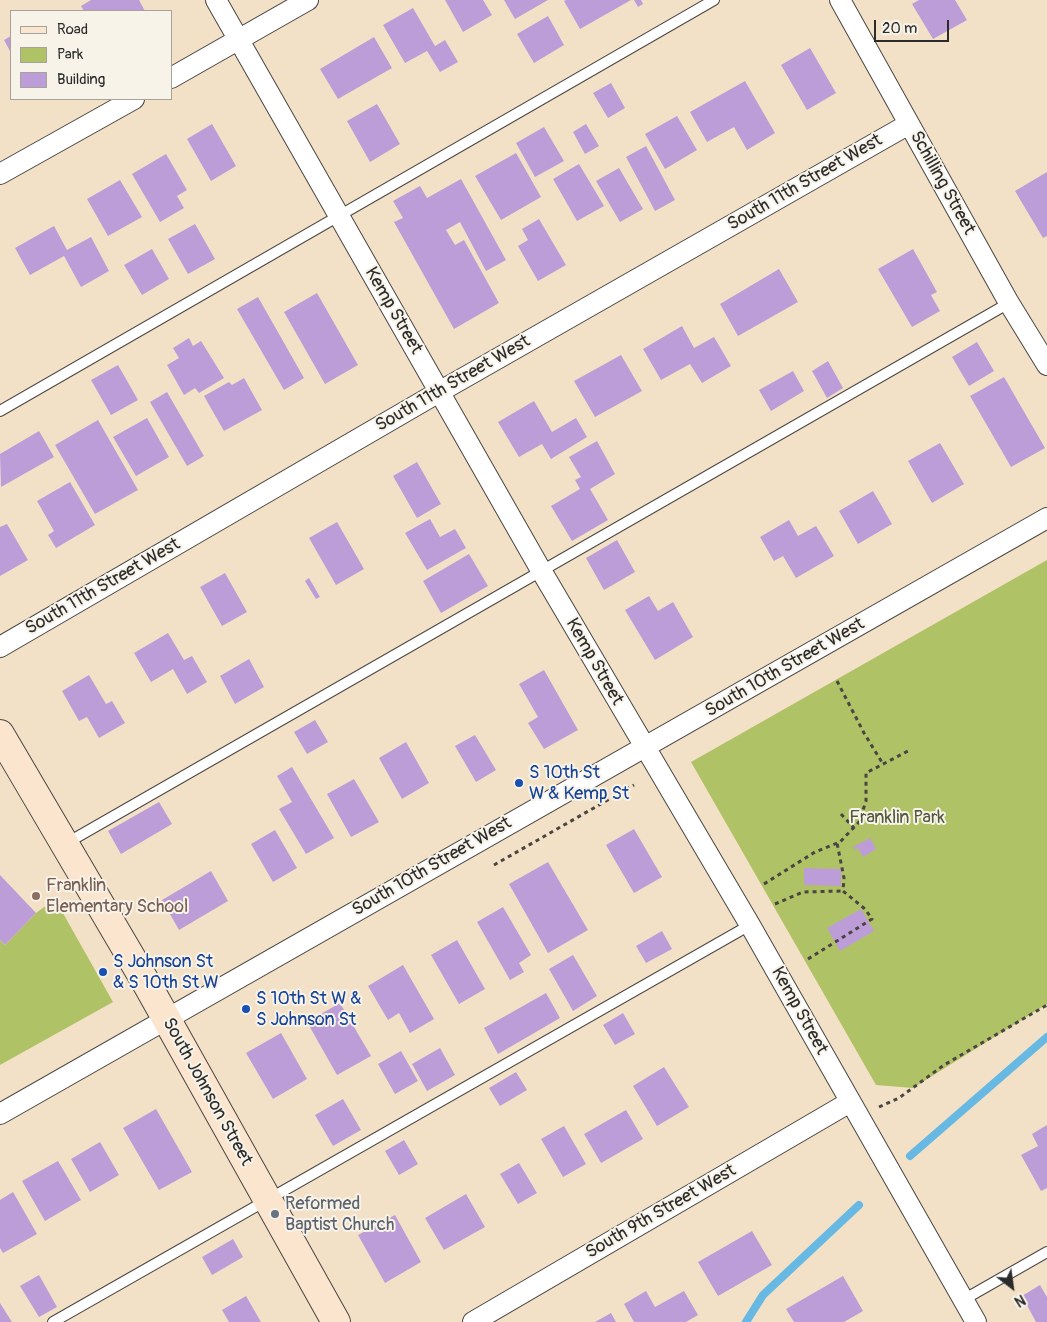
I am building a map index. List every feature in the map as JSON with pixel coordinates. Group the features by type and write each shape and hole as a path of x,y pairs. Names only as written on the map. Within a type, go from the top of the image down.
{"street":[{"name":"Kemp Street","path":"216,0 542,572 750,925 976,1322"},
{"path":"172,77 308,0"},
{"name":"Schilling Street","path":"840,0 1010,303 1047,365"},
{"path":"0,174 132,100"},
{"name":"South 11th Street West","path":"0,647 439,392 909,124"},
{"name":"South 10th Street West","path":"0,1114 643,746 662,739 1047,518"},
{"name":"South Johnson Street","path":"0,734 166,1018 336,1322"},
{"name":"South 9th Street West","path":"473,1322 850,1102"}],"lane":[{"path":"0,411 714,0"},
{"path":"64,844 1010,303"},
{"path":"52,1322 268,1201 750,925"},
{"path":"963,1300 1047,1252"}],"path":[{"path":"837,681 864,733 883,764"},
{"path":"764,884 815,852 837,843 854,828 859,822 866,801 866,773 908,751"},
{"path":"494,865 634,785"},
{"path":"841,814 854,828"},
{"path":"837,843 844,878 843,891"},
{"path":"776,904 802,892 843,891 865,909 872,919 808,959"},
{"path":"876,1108 899,1098 944,1065 1047,1005"}],"green space":[{"name":"Franklin Park","path":"1047,560 1047,1004 913,1088 876,1085 691,762"},
{"path":"55,899 113,1002 0,1065 0,940 5,945 36,913"}],"building":[{"path":"91,0 139,0 144,10 83,10 81,6"},
{"path":"445,0 483,0 492,15 463,32"},
{"path":"504,0 548,0 515,19"},
{"path":"631,0 580,29 564,1"},
{"path":"634,0 641,0 643,4 638,7"},
{"path":"919,0 955,0 967,20 933,39 912,4"},
{"path":"413,8 435,46 445,40 458,62 440,72 427,51 405,63 383,25"},
{"path":"548,16 564,45 534,63 517,34"},
{"path":"10,37 10,51 4,40"},
{"path":"374,37 392,68 338,99 320,69"},
{"path":"810,48 836,93 807,110 781,65"},
{"path":"745,81 775,133 747,150 734,127 707,142 690,112"},
{"path":"611,83 625,108 608,118 593,93"},
{"path":"377,104 400,144 370,162 347,121"},
{"path":"677,116 697,150 665,169 645,134"},
{"path":"212,124 236,166 211,181 187,139"},
{"path":"586,124 599,146 585,154 573,132"},
{"path":"544,127 564,161 535,177 516,143"},
{"path":"646,146 675,200 655,211 626,157"},
{"path":"516,153 541,197 501,220 475,176"},
{"path":"166,154 187,190 177,196 184,208 160,222 132,174"},
{"path":"579,164 604,206 577,221 553,179"},
{"path":"619,168 643,209 620,222 596,181"},
{"path":"1047,172 1047,236 1043,238 1015,191"},
{"path":"461,179 506,260 486,271 460,222 446,230 455,245 464,240 499,303 454,329 394,222 403,218 393,201 420,186 427,198"},
{"path":"120,180 142,217 108,236 87,199"},
{"path":"539,219 566,265 538,281 518,246 528,240 522,229"},
{"path":"195,224 215,259 188,274 168,239"},
{"path":"54,226 67,250 91,237 109,271 81,287 64,256 30,275 15,248"},
{"path":"152,249 169,279 142,295 124,265"},
{"path":"913,249 937,292 931,295 940,311 912,327 878,269"},
{"path":"779,269 798,302 738,336 720,304"},
{"path":"317,293 358,365 325,384 284,312"},
{"path":"258,297 304,378 284,390 237,309"},
{"path":"682,326 694,348 714,337 731,366 702,383 690,364 661,380 643,349"},
{"path":"189,338 193,346 201,341 224,378 199,393 195,388 184,395 167,365 179,358 173,348"},
{"path":"977,342 994,371 969,386 952,357"},
{"path":"621,355 642,391 595,417 574,381"},
{"path":"828,361 843,388 827,398 812,371"},
{"path":"118,365 138,400 111,415 91,380"},
{"path":"793,371 804,391 771,411 759,390"},
{"path":"1004,377 1045,448 1011,467 970,396"},
{"path":"244,378 262,410 224,431 204,396 229,382 232,385"},
{"path":"167,392 204,456 187,466 150,402"},
{"path":"534,401 552,432 576,418 587,437 551,459 542,444 519,457 498,422"},
{"path":"147,418 169,457 136,476 113,437"},
{"path":"98,420 138,490 95,514 55,445"},
{"path":"39,431 54,457 1,487 0,454"},
{"path":"597,441 615,474 590,489 608,520 572,541 551,506 580,489 575,480 581,477 569,457"},
{"path":"940,443 964,484 932,503 908,461"},
{"path":"417,462 441,504 417,518 393,476"},
{"path":"70,482 95,525 56,548 48,535 54,531 37,501"},
{"path":"873,491 892,524 858,544 839,511"},
{"path":"430,519 440,537 455,529 466,548 427,570 405,533"},
{"path":"789,520 798,536 816,526 834,556 796,578 783,556 774,561 760,537"},
{"path":"337,522 364,569 336,585 309,538"},
{"path":"7,524 28,560 0,576 0,527"},
{"path":"617,540 635,572 604,590 586,558"},
{"path":"469,554 488,586 441,613 423,581"},
{"path":"225,573 247,612 222,626 200,587"},
{"path":"309,578 320,597 316,599 305,581"},
{"path":"649,596 658,611 673,602 693,637 655,660 625,610"},
{"path":"168,633 184,660 192,656 207,682 187,694 173,669 151,682 134,653"},
{"path":"249,659 264,687 235,704 220,676"},
{"path":"544,670 578,730 544,749 528,723 538,717 519,684"},
{"path":"89,675 106,704 112,701 125,723 99,738 87,717 79,721 62,691"},
{"path":"315,720 328,742 307,754 294,732"},
{"path":"475,735 496,770 476,782 455,746"},
{"path":"406,742 429,783 402,799 379,758"},
{"path":"292,767 334,838 306,854 279,809 292,802 277,776"},
{"path":"354,779 379,822 351,837 327,794"},
{"path":"159,802 172,824 121,854 108,831"},
{"path":"634,829 662,877 634,893 606,845"},
{"path":"275,830 297,868 273,882 251,844"},
{"path":"870,838 876,849 863,857 858,848 855,850 853,847"},
{"path":"548,862 588,930 548,953 509,884"},
{"path":"804,868 841,869 841,886 804,885"},
{"path":"211,871 228,901 179,930 162,900"},
{"name":"Franklin Elementary School","path":"0,875 36,913 5,945 0,940"},
{"path":"503,907 531,955 519,963 524,972 510,980 477,922"},
{"path":"861,909 874,931 840,951 827,928"},
{"path":"662,931 672,949 646,963 636,946"},
{"path":"457,940 485,989 459,1004 431,955"},
{"path":"573,955 597,996 573,1011 549,969"},
{"path":"403,965 434,1019 410,1033 399,1013 388,1020 368,986"},
{"path":"546,993 560,1018 498,1054 484,1028"},
{"path":"340,1003 371,1056 337,1075 307,1022"},
{"path":"623,1013 635,1034 615,1045 603,1025"},
{"path":"281,1033 307,1079 273,1099 246,1053"},
{"path":"440,1048 455,1075 427,1091 412,1064"},
{"path":"401,1051 418,1081 395,1094 378,1064"},
{"path":"664,1067 689,1107 657,1126 633,1086"},
{"path":"516,1072 527,1090 500,1106 489,1088"},
{"path":"343,1099 361,1130 333,1146 315,1115"},
{"path":"156,1109 192,1172 159,1190 123,1128"},
{"path":"626,1110 643,1139 601,1163 584,1134"},
{"path":"1047,1125 1047,1188 1041,1191 1021,1155 1038,1146 1032,1134"},
{"path":"564,1126 586,1164 563,1177 541,1139"},
{"path":"404,1140 418,1164 399,1175 385,1151"},
{"path":"100,1142 119,1175 90,1192 71,1159"},
{"path":"58,1161 81,1200 45,1221 22,1181"},
{"path":"519,1163 537,1193 518,1204 500,1174"},
{"path":"13,1192 37,1234 3,1253 0,1248 0,1200"},
{"path":"466,1194 485,1227 444,1250 425,1218"},
{"path":"395,1215 421,1262 385,1283 358,1235"},
{"path":"752,1231 772,1265 718,1296 698,1262"},
{"path":"233,1239 243,1257 212,1275 202,1257"},
{"path":"39,1275 57,1307 39,1317 20,1286"},
{"path":"843,1276 863,1311 844,1322 794,1322 786,1309"},
{"path":"1040,1285 1047,1297 1047,1322 1036,1322 1022,1296"},
{"path":"646,1291 655,1307 684,1291 698,1315 686,1322 634,1322 624,1304"},
{"path":"246,1296 261,1322 229,1322 222,1310"},
{"path":"0,1303 12,1322 0,1322"},
{"path":"611,1313 616,1322 595,1322"}],"waterway":[{"path":"910,1156 1047,1037"},
{"path":"746,1322 763,1295 859,1205"}],"place":[{"name":"S 10th St W & Kemp St","path":"519,783"},
{"name":"Franklin Elementary School","path":"36,896"},
{"name":"S Johnson St & S 10th St W","path":"103,972"},
{"name":"S 10th St W & S Johnson St","path":"246,1009"},
{"name":"Reformed Baptist Church","path":"275,1214"}]}
